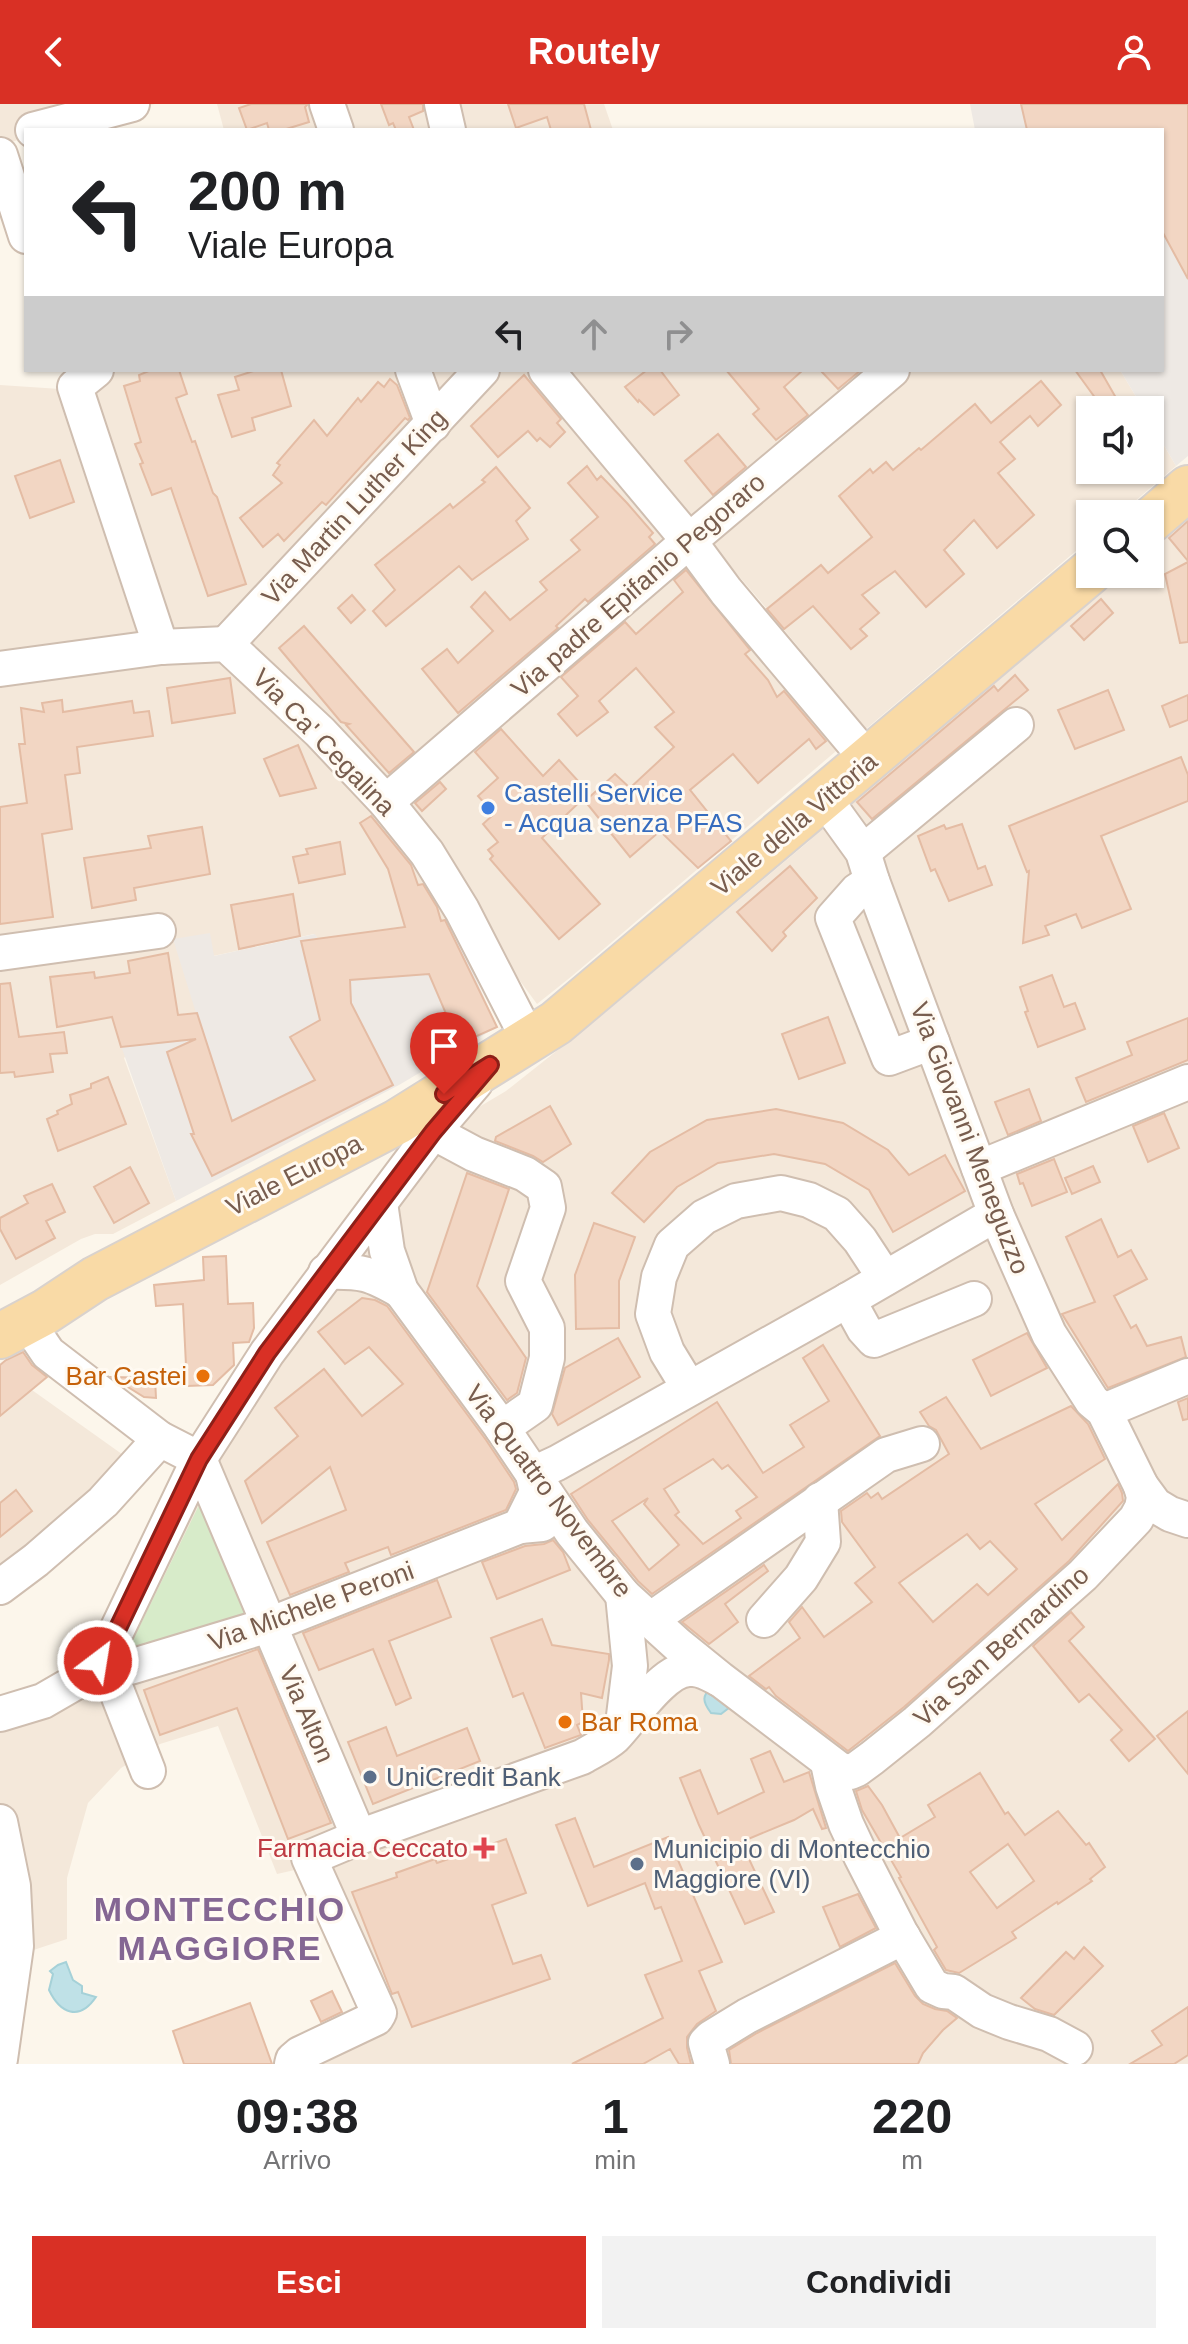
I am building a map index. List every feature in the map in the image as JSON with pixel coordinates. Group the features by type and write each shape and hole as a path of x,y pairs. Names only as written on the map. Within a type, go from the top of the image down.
{"main road":[{"path":"1164,509 1188,488"},
{"name":"Viale della Vittoria","path":"490,1065 556,1023 1076,584"},
{"name":"Viale Europa","path":"9,1325 397,1122 490,1065"}],"street":[{"path":"41,128 132,104"},
{"path":"327,104 335,128"},
{"path":"442,104 448,128"},
{"path":"0,139 24,133"},
{"path":"0,155 24,230"},
{"path":"414,372 433,424"},
{"name":"Via Martin Luther King","path":"226,644 480,372"},
{"name":"Via padre Epifanio Pegoraro","path":"386,802 890,372"},
{"path":"80,376 161,647"},
{"path":"561,376 726,591 869,761"},
{"path":"0,669 161,647 226,644"},
{"name":"Via Ca' Cegalina","path":"226,644 320,732 386,802 427,853 462,910 519,1021 533,1039"},
{"path":"932,1042 889,1058 833,918 857,891 868,866 1016,725"},
{"name":"Via Giovanni Meneguzzo","path":"824,798 868,866 996,1214 1049,1334 1092,1401 1104,1411"},
{"path":"0,953 158,931"},
{"path":"0,1714 43,1701 88,1675 117,1630 199,1459 267,1353 433,1132 490,1065"},
{"path":"979,1168 1188,1082"},
{"path":"433,1132 474,1154 525,1174 544,1187 548,1208 523,1281 547,1328 547,1358 535,1405 502,1428"},
{"path":"689,1388 667,1352 653,1314 659,1277 672,1245 704,1217 736,1201 781,1193 809,1200 837,1214 860,1240 885,1278"},
{"name":"Via Quattro Novembre","path":"380,1203 387,1251 401,1291 502,1428 572,1532 623,1595 650,1620 828,1763"},
{"path":"520,1526 537,1492 533,1474 848,1300 996,1214"},
{"name":"Via Quattro Novembre","path":"326,1272 374,1275 401,1291"},
{"path":"848,1300 874,1340 974,1299"},
{"path":"9,1325 160,1439 199,1459"},
{"path":"1188,1376 1104,1411 1141,1486 1155,1505 1188,1520"},
{"path":"0,1587 103,1502 160,1439"},
{"path":"650,1620 886,1455 922,1444"},
{"name":"Via Alton","path":"199,1459 359,1837"},
{"name":"Via San Bernardino","path":"828,1763 840,1770 850,1772 857,1769 941,1701 1083,1575 1126,1531 1142,1508 1144,1497 1141,1486"},
{"path":"764,1620 801,1578 823,1542 820,1500"},
{"name":"Via Michele Peroni","path":"98,1661 130,1667 269,1625 520,1526 557,1523 572,1532"},
{"path":"623,1595 630,1666 623,1724"},
{"path":"98,1661 114,1684 148,1771"},
{"path":"292,2064 300,2054 376,2018 379,2013 309,1858 582,1757 613,1738 673,1673 688,1668 720,1679"},
{"path":"828,1763 846,1824 903,1937 932,1986 954,1992 982,2011 1049,2034 1075,2048"},
{"path":"0,1822 13,1886 0,2059"},
{"path":"712,2064 706,2043 711,2038 747,2016 903,1937"}],"shaded area":[{"path":"0,104 155,104 64,128 24,128 24,139 0,148"},
{"path":"217,104 424,104 431,128 223,128"},
{"path":"454,104 604,104 612,128 460,128"},
{"path":"970,104 1188,104 1188,456 1176,466 1164,445 1164,396 1136,396 1121,372 1164,372 1164,128 975,128"},
{"path":"81,372 457,372 316,527 207,635 0,661 0,385 60,389"},
{"path":"498,372 534,372 842,746 537,1004 423,849 248,646"},
{"path":"563,372 1121,372 1136,396 1076,396 1076,484 1155,484 1136,500 1076,500 1076,551 866,729"},
{"path":"1164,445 1176,466 1164,476"},
{"path":"1188,516 1188,2064 292,2064 379,2017 317,1865 277,1874 218,1726 160,1744 121,1768 88,1803 67,1878 67,1939 0,1961 0,1733 81,1666 234,1430 437,1132 506,1091 602,1015 808,842 847,800 1100,588 1164,588 1164,536"},
{"path":"216,656 289,709 430,880 452,919 318,939 314,934 213,956 196,1013 163,1017 124,1058 176,1201 113,1234 95,1234 81,1239 0,1285 0,679"},
{"path":"452,919 497,1027 399,1085 176,1201 114,1026 196,1013 173,939 210,933 214,956 315,934 318,939"},
{"path":"0,1369 126,1457 0,1578"}],"green space":[{"path":"202,1499 254,1618 126,1654"}],"water":[{"path":"712,1686 730,1707 721,1714 711,1713 705,1702 706,1693"},
{"path":"66,1962 73,1980 82,1986 82,1993 96,1997 90,2005 77,2012 64,2009 49,1990 53,1974 50,1971"}],"building":[{"path":"251,104 308,104 305,107 309,122 290,128 268,128 267,123 246,128 239,108"},
{"path":"381,104 423,104 423,111 409,117 413,128 395,128 393,123 389,125"},
{"path":"508,104 584,104 590,128 550,128 547,117 516,128"},
{"path":"1021,104 1188,104 1188,279 1164,235 1164,128 1027,128"},
{"path":"146,372 180,372 187,394 176,398 217,497 246,584 208,596 171,488 152,495 140,464 143,463 135,444 141,442 124,386 140,381 139,375"},
{"path":"251,372 282,372 291,406 252,418 255,430 232,437 218,395 239,390 235,377"},
{"path":"644,372 662,372 679,395 654,415 625,387"},
{"path":"728,372 801,372 784,387 808,415 776,440 753,414 759,409"},
{"path":"822,372 859,372 838,389"},
{"path":"1076,372 1101,372 1115,396 1094,396"},
{"path":"524,375 561,419 557,423 565,432 550,447 540,438 537,441 528,431 498,457 471,426"},
{"path":"390,379 397,385 410,418 405,418 326,505 322,502 284,541 278,534 263,547 240,518 282,483 273,475 280,465 277,463 314,420 327,436 358,398 361,402 378,382 384,387"},
{"path":"1041,381 1061,405 1038,426 1030,416 1000,442 1015,459 998,473 1034,515 997,548 974,520 944,550 964,574 926,607 895,571 862,595 879,613 860,629 867,636 851,649 813,606 784,629 767,609 821,565 828,573 872,537 839,496 870,469 873,473 886,462 893,470 975,404 991,423"},
{"path":"718,434 746,467 713,495 685,461"},
{"path":"60,460 74,502 30,518 15,476"},
{"path":"587,466 597,480 601,476 627,503 653,533 649,537 655,544 588,602 585,599 556,626 558,628 458,713 422,669 447,649 458,663 493,631 471,607 485,592 510,620 547,590 540,582 580,550 571,540 598,517 568,483"},
{"path":"496,467 530,508 516,521 528,539 472,580 459,566 386,626 373,611 395,590 375,565 450,504 453,508 485,482 482,480"},
{"path":"1188,521 1188,561 1169,538"},
{"path":"1188,562 1188,642 1180,643 1165,574"},
{"path":"686,570 750,650 745,654 768,680 777,697 784,691 826,741 816,749 809,739 758,783 733,754 690,790 731,841 698,868 660,831 630,857 585,801 615,774 630,788 674,747 655,727 674,712 636,668 599,701 608,712 577,736 558,714 578,696 561,677 625,622 636,634 683,592 674,580"},
{"path":"352,595 365,610 351,623 338,608"},
{"path":"1101,599 1113,613 1084,640 1071,626"},
{"path":"304,626 414,752 389,773 279,648"},
{"path":"1015,675 1028,690 872,819 857,802 994,686 998,691"},
{"path":"230,678 235,713 172,723 167,688"},
{"path":"1108,690 1124,730 1075,749 1058,710"},
{"path":"1188,695 1188,720 1170,727 1162,706"},
{"path":"62,700 63,712 132,701 134,713 149,711 153,736 77,747 80,773 65,775 72,829 42,834 53,917 0,924 0,807 27,803 19,744 25,744 21,708 44,712 42,703"},
{"path":"501,729 543,776 559,760 589,793 542,838 600,904 559,939 490,859 493,856 488,850 498,842 483,824 494,814 478,796 498,778 475,752"},
{"path":"298,745 316,788 280,796 264,759"},
{"path":"1181,757 1188,775 1188,801 1101,836 1131,909 1082,928 1076,914 1045,926 1049,935 1023,943 1029,871 1009,826"},
{"path":"440,782 446,789 422,811 415,803"},
{"path":"371,816 411,865 418,885 423,884 437,907 441,921 445,920 497,1027 459,1044 429,974 350,980 351,1003 393,1085 212,1176 191,1134 194,1134 167,1052 196,1039 121,1047 112,1017 57,1027 50,977 94,972 95,978 130,973 128,961 168,953 178,1015 197,1013 232,1121 315,1080 290,1037 320,1020 301,941 405,927 388,869 360,823"},
{"path":"962,824 978,869 985,866 992,885 949,901 935,869 931,871 918,836 944,825 946,829"},
{"path":"202,827 210,874 134,888 136,900 92,908 84,858 151,848 148,836"},
{"path":"340,842 345,874 299,883 293,857 308,854 306,849"},
{"path":"790,866 817,898 783,932 786,936 772,951 737,912"},
{"path":"293,894 300,936 239,949 231,905"},
{"path":"1052,975 1064,1007 1075,1003 1085,1029 1038,1047 1020,987"},
{"path":"10,983 19,1037 64,1032 67,1053 50,1054 53,1072 15,1077 14,1072 0,1073 0,984"},
{"path":"828,1017 845,1063 799,1079 782,1034"},
{"path":"1188,1018 1188,1060 1086,1102 1076,1078 1132,1055 1127,1042"},
{"path":"108,1077 126,1124 58,1151 47,1119 72,1104 70,1095 91,1088 91,1084"},
{"path":"1029,1089 1041,1121 1008,1135 995,1102"},
{"path":"550,1106 571,1144 543,1162 495,1141 496,1137"},
{"path":"776,1109 843,1123 888,1150 909,1175 945,1155 965,1191 893,1232 869,1190 825,1164 774,1154 718,1163 677,1187 644,1222 612,1193 650,1152 707,1120"},
{"path":"1164,1113 1179,1148 1148,1162 1133,1126"},
{"path":"1054,1159 1067,1192 1032,1206 1017,1174"},
{"path":"1093,1166 1100,1182 1072,1194 1065,1178"},
{"path":"130,1167 149,1203 114,1223 94,1187"},
{"path":"467,1173 509,1189 477,1286 526,1358 517,1393 507,1400 427,1292"},
{"path":"52,1184 65,1212 46,1221 55,1238 16,1259 0,1229 0,1218 28,1203 24,1196"},
{"path":"1101,1219 1118,1257 1131,1250 1147,1279 1114,1296 1131,1328 1136,1325 1147,1346 1181,1337 1186,1357 1108,1388 1062,1314 1095,1302 1066,1237"},
{"path":"594,1223 635,1237 619,1281 619,1328 576,1329 575,1275"},
{"path":"226,1256 228,1304 253,1303 254,1328 249,1342 233,1343 234,1365 213,1385 187,1386 183,1304 156,1306 154,1285 204,1280 203,1257"},
{"path":"362,1298 387,1306 486,1440 516,1489 506,1510 391,1555 388,1547 345,1563 349,1572 290,1595 267,1542 346,1510 330,1467 262,1523 245,1481 298,1436 275,1408 324,1369 362,1416 403,1384 369,1347 345,1364 318,1332"},
{"path":"1027,1333 1047,1368 991,1396 973,1360"},
{"path":"618,1338 640,1377 558,1425 552,1414 565,1368"},
{"path":"823,1345 880,1436 652,1594 588,1520 571,1494 717,1402 763,1473 804,1447 790,1425 829,1401 803,1358","holes":["713,1459 722,1469 728,1465 757,1497 736,1511 741,1518 703,1544 675,1515 679,1512 664,1489","648,1498 644,1504 679,1545 649,1570 612,1521"]},
{"path":"23,1352 32,1365 47,1377 0,1416 0,1365"},
{"path":"112,1377 155,1378 156,1398 144,1397"},
{"path":"946,1397 981,1449 1071,1406 1088,1424 1105,1459 1035,1504 1062,1540 1118,1484 1123,1501 1069,1561 904,1707 848,1751 776,1696 769,1687 766,1689 749,1676 800,1638 789,1622 802,1607 824,1637 872,1602 855,1583 875,1567 842,1522 841,1511 867,1493 871,1498 878,1493 882,1499 949,1454 936,1430 929,1426 920,1412","holes":["967,1534 980,1549 990,1541 1017,1569 988,1595 977,1584 933,1622 899,1583"]},
{"path":"1188,1398 1188,1419 1183,1420 1178,1402"},
{"path":"16,1490 32,1511 0,1537 0,1503"},
{"path":"553,1540 563,1552 570,1570 497,1599 482,1562 525,1546"},
{"path":"764,1565 768,1571 725,1604 738,1622 709,1644 682,1622"},
{"path":"437,1580 451,1617 389,1641 411,1698 396,1705 373,1649 319,1670 303,1633"},
{"path":"1071,1612 1084,1627 1069,1641 1155,1739 1129,1761 1111,1740 1122,1730 1089,1694 1079,1702 1033,1646"},
{"path":"542,1619 552,1645 609,1654 602,1698 581,1693 583,1722 577,1725 581,1735 545,1748 523,1693 513,1697 491,1638"},
{"path":"258,1649 331,1823 288,1839 237,1708 160,1735 144,1690"},
{"path":"1188,1711 1188,1774 1157,1736"},
{"path":"386,1727 397,1756 467,1728 480,1761 373,1804 348,1742"},
{"path":"770,1751 784,1782 809,1772 826,1828 822,1829 813,1809 741,1842 774,1912 745,1924 680,1778 700,1770 718,1814 764,1792 751,1759"},
{"path":"980,1773 1005,1814 1008,1812 1025,1835 1058,1811 1086,1845 1089,1843 1105,1867 1090,1879 1092,1881 1012,1932 1016,1938 959,1973 946,1970 901,1877 862,1810 856,1791 868,1786 900,1838 935,1817 928,1805","holes":["1008,1844 1034,1881 997,1908 970,1872"]},
{"path":"575,1818 594,1867 668,1837 722,1962 699,1971 716,2011 697,2024 687,2037 691,2064 679,2064 670,2049 643,2064 572,2064 663,2018 645,1975 682,1961 661,1907 655,1909 645,1883 588,1906 556,1825"},
{"path":"506,1839 526,1893 492,1905 513,1964 541,1955 550,1979 412,2027 398,1992 392,1994 352,1892 397,1877 396,1873 435,1859 437,1863"},
{"path":"858,1894 876,1928 840,1947 823,1907"},
{"path":"1084,1947 1103,1966 1054,2015 1035,2009 1021,1998 1066,1952 1074,1959"},
{"path":"895,1963 923,2004 947,2011 957,2018 923,2053 918,2064 731,2064 729,2050"},
{"path":"332,1991 342,2012 321,2022 311,2001"},
{"path":"250,2003 272,2064 184,2064 173,2031"},
{"path":"1188,2007 1188,2055 1174,2064 1130,2064 1162,2045 1152,2031"}],"place":[{"name":"Castelli Service - Acqua senza PFAS","path":"488,808"},
{"name":"Bar Castei","path":"203,1376"},
{"name":"Bar Roma","path":"565,1722"},
{"name":"UniCredit Bank","path":"370,1777"},
{"name":"Farmacia Ceccato","path":"484,1848"},
{"name":"Municipio di Montecchio Maggiore (VI)","path":"637,1864"}],"district":[{"name":"MONTECCHIO MAGGIORE","path":"220,1928"}],"route":[{"path":"98,1661 117,1630 199,1459 267,1353 433,1132 490,1065 444,1094"}]}
